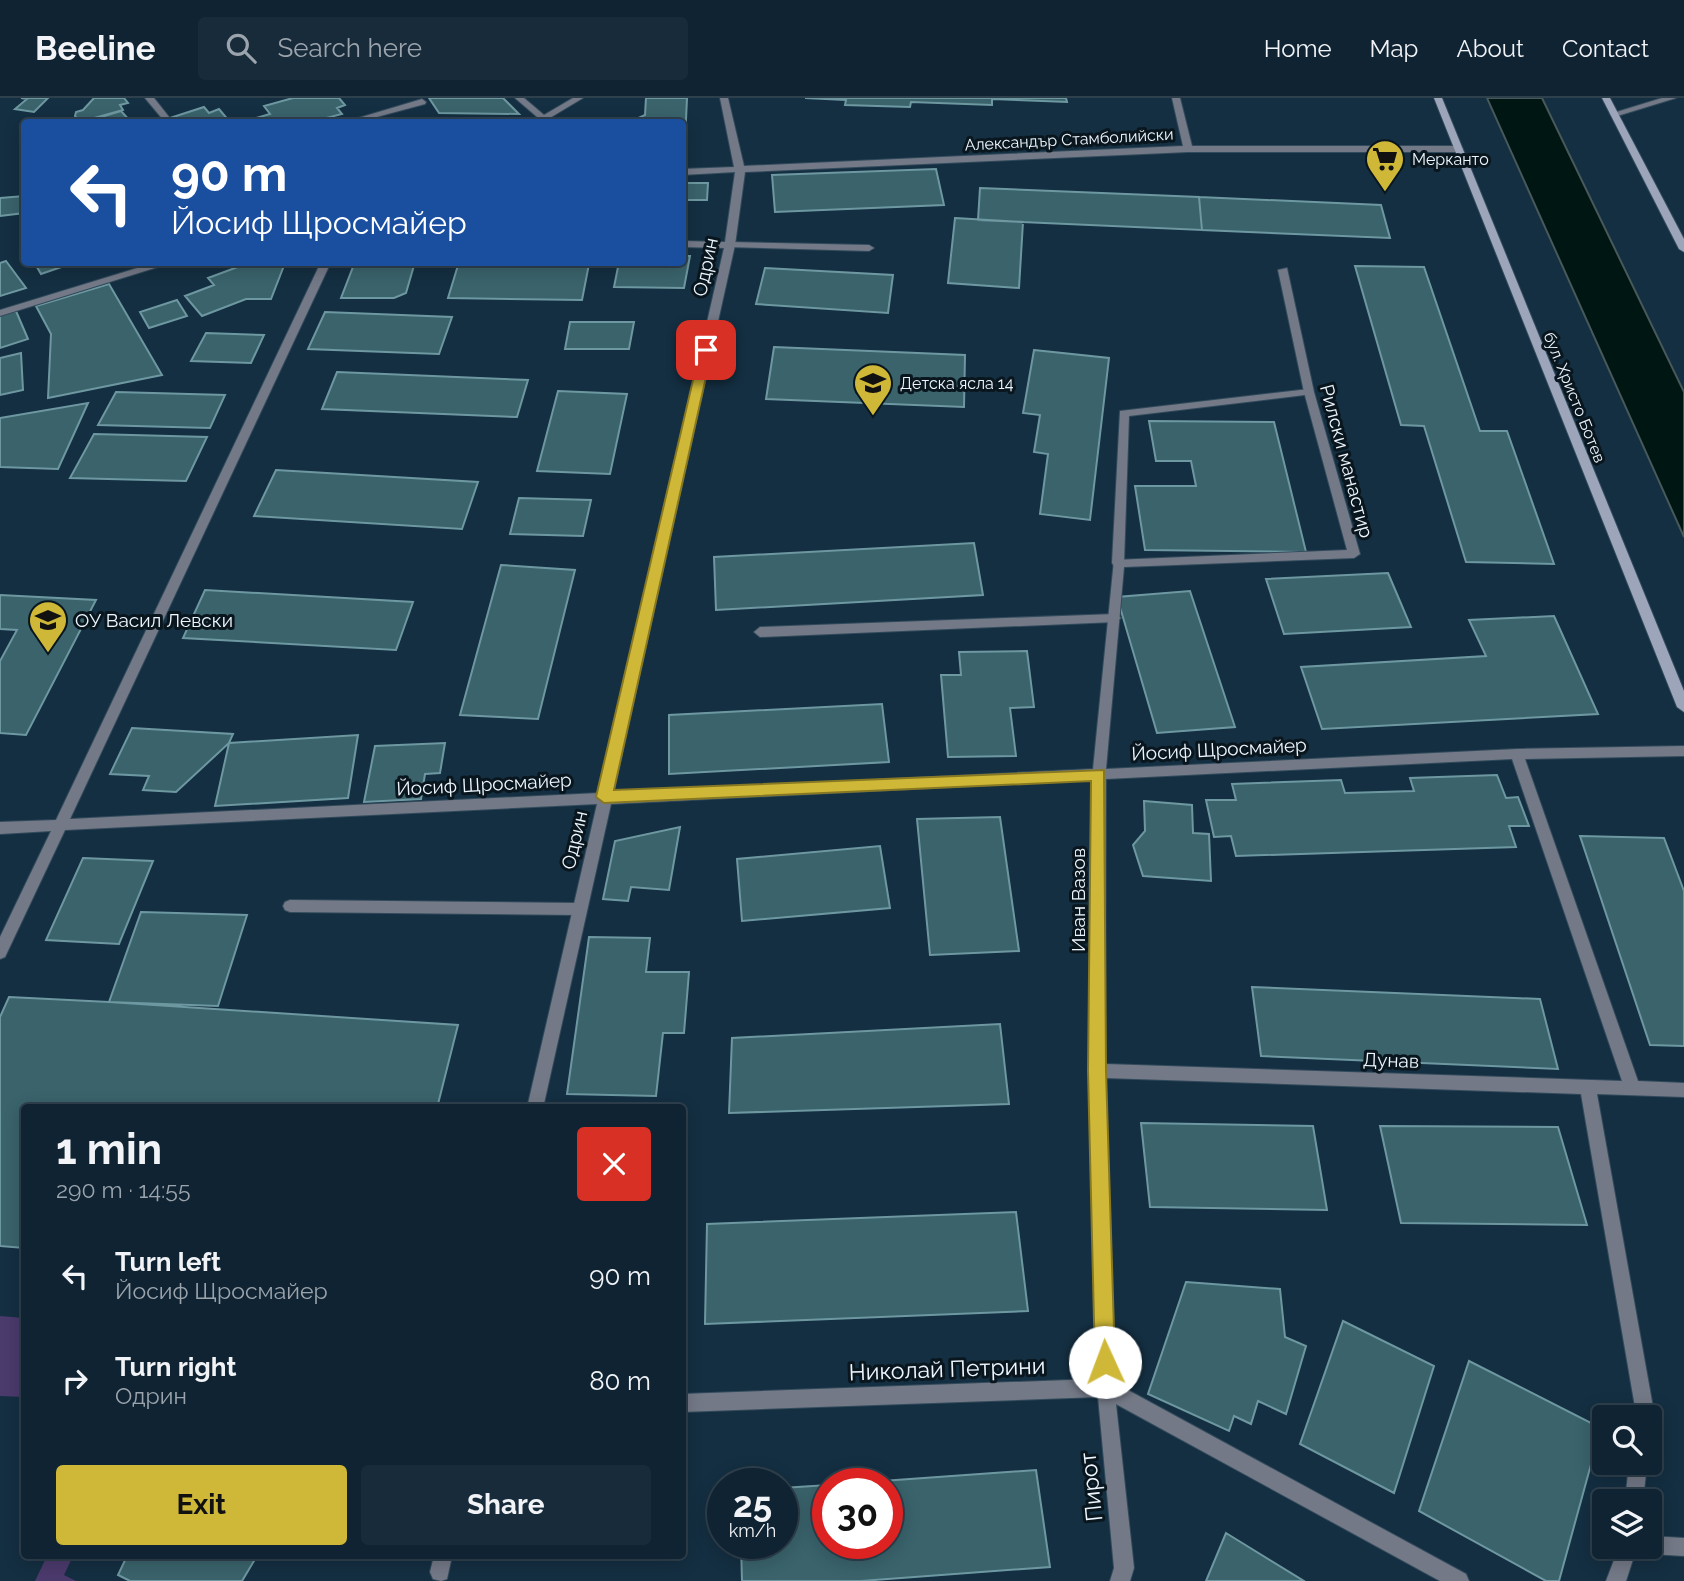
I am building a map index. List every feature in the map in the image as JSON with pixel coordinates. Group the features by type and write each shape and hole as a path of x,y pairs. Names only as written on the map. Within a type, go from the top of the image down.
{"main road":[{"name":"бул. Христо Ботев","path":"1438,98 1684,707"},
{"path":"1606,98 1684,249"}],"street":[{"path":"149,98 166,119"},
{"path":"519,98 541,119"},
{"path":"546,119 579,98"},
{"path":"724,98 740,171"},
{"path":"1176,98 1188,149"},
{"path":"1614,114 1672,98"},
{"path":"361,119 422,102"},
{"name":"Александър Стамболийски","path":"686,172 1188,149 1458,149"},
{"name":"Одрин","path":"536,1104 730,245 740,171"},
{"path":"686,244 869,248"},
{"path":"0,313 156,266"},
{"path":"0,953 324,266"},
{"name":"Рилски манастир","path":"1118,563 1354,554 1309,391 1283,270"},
{"name":"Иван Вазов","path":"1106,1388 1097,1071 1099,774 1115,618 1124,413 1309,391"},
{"path":"760,632 1115,618"},
{"name":"Йосиф Щросмайер","path":"0,828 1517,754 1684,751"},
{"path":"1517,754 1632,1087"},
{"path":"289,906 578,909"},
{"name":"Дунав","path":"1097,1071 1684,1090"},
{"path":"1588,1086 1644,1405"},
{"path":"1106,1388 1459,1581"},
{"name":"Николай Петрини","path":"686,1403 1106,1388"},
{"name":"Пирот","path":"1106,1388 1124,1568 1120,1581"},
{"path":"1662,1545 1684,1546"},
{"path":"1616,1581 1624,1559"}],"shaded area":[{"path":"1487,98 1542,98 1684,392 1684,537"},
{"path":"0,1316 21,1318 21,1397 0,1396"},
{"path":"46,1559 72,1559 64,1575 76,1581 35,1581"}],"building":[{"path":"21,98 48,98 34,112 15,109 27,99"},
{"path":"94,98 124,98 128,103 120,105 123,110 91,119 78,119 76,112 83,110"},
{"path":"293,98 339,98 345,105 337,108 342,114 323,119 257,119 270,114 264,106"},
{"path":"429,98 503,98 519,114 439,113"},
{"path":"646,98 687,98 686,120 636,119 645,115"},
{"path":"805,98 1066,98 1067,102 992,99 992,105 911,102 910,107 845,105 846,100"},
{"path":"204,107 209,113 219,109 227,119 171,119"},
{"path":"121,111 128,119 94,119"},
{"path":"936,169 944,205 775,212 772,175"},
{"path":"686,183 708,183 707,200 686,200"},
{"path":"980,188 1199,197 1202,230 978,220"},
{"path":"21,196 21,213 0,216 0,198"},
{"path":"1199,197 1381,205 1390,238 1202,230"},
{"path":"955,218 1023,222 1019,288 948,283"},
{"path":"686,256 690,256 684,288 614,287 618,266 686,266"},
{"path":"6,261 26,288 0,296 0,263"},
{"path":"36,266 64,266 41,274"},
{"path":"240,266 284,266 271,299 246,299 202,316 185,296 214,285 208,278"},
{"path":"414,266 406,293 394,298 341,298 353,267"},
{"path":"458,266 589,266 582,300 448,298"},
{"path":"1355,266 1424,267 1480,431 1507,431 1554,564 1466,562 1424,426 1401,425"},
{"path":"765,268 893,275 888,313 756,304"},
{"path":"109,284 162,375 48,398 51,334 36,306"},
{"path":"177,300 187,316 149,328 140,312"},
{"path":"16,311 28,339 0,348 0,315"},
{"path":"325,312 452,317 439,354 308,349"},
{"path":"570,322 634,322 629,349 565,349"},
{"path":"206,333 264,335 251,363 191,361"},
{"path":"774,347 965,355 964,407 766,399"},
{"path":"1034,350 1109,358 1090,520 1040,514 1048,454 1034,452 1040,415 1023,413"},
{"path":"21,353 23,390 0,395 0,358"},
{"path":"337,372 528,380 517,417 322,409"},
{"path":"558,391 627,394 610,474 537,471"},
{"path":"116,392 225,395 210,428 98,425"},
{"path":"88,403 58,469 0,467 0,418"},
{"path":"1149,421 1274,422 1306,552 1145,550 1135,486 1196,486 1191,461 1156,461"},
{"path":"94,434 207,437 186,481 70,478"},
{"path":"276,470 478,482 462,529 254,516"},
{"path":"519,498 591,500 583,536 510,534"},
{"path":"974,543 983,595 716,610 714,557"},
{"path":"501,565 575,570 538,719 460,715"},
{"path":"1388,573 1411,627 1284,634 1266,579"},
{"path":"205,590 413,602 396,650 183,638"},
{"path":"1190,591 1235,727 1157,733 1117,597"},
{"path":"0,595 96,600 26,735 0,733 0,661 17,630 0,629"},
{"path":"1554,616 1598,714 1322,729 1301,667 1486,656 1469,620"},
{"path":"1027,651 1034,707 1010,708 1016,756 948,757 941,675 961,675 959,652"},
{"path":"882,704 889,762 669,774 669,715"},
{"path":"132,728 233,734 229,743 176,792 143,790 149,776 110,774"},
{"path":"358,735 348,798 215,806 229,743"},
{"path":"445,743 440,773 425,774 421,799 364,802 375,746"},
{"path":"1497,775 1506,798 1518,797 1529,826 1509,826 1516,847 1236,856 1231,836 1214,837 1206,800 1236,800 1232,784 1341,780 1345,793 1414,791 1410,778"},
{"path":"1144,801 1192,805 1193,833 1209,834 1211,881 1143,876 1133,845 1145,831"},
{"path":"1000,817 1019,951 930,955 917,819"},
{"path":"680,827 669,890 631,887 628,901 603,899 615,841"},
{"path":"1580,836 1664,838 1684,891 1684,1046 1650,1045"},
{"path":"880,846 890,908 742,921 737,859"},
{"path":"83,858 153,861 119,944 46,940"},
{"path":"141,912 247,915 218,1006 109,1002"},
{"path":"589,937 650,938 646,972 689,972 684,1033 663,1033 656,1096 567,1094"},
{"path":"1252,987 1540,999 1558,1069 1261,1056"},
{"path":"9,997 458,1025 438,1104 21,1104 21,1248 0,1246 0,1017"},
{"path":"1000,1024 1009,1104 729,1113 732,1038"},
{"path":"1141,1123 1313,1126 1327,1210 1150,1207"},
{"path":"1380,1126 1558,1127 1587,1225 1401,1223"},
{"path":"1016,1212 1028,1311 705,1324 707,1224"},
{"path":"1186,1282 1280,1289 1285,1337 1306,1346 1286,1414 1258,1401 1251,1424 1234,1416 1229,1431 1148,1394"},
{"path":"1343,1321 1434,1366 1394,1493 1300,1444"},
{"path":"1469,1361 1592,1423 1592,1461 1559,1581 1546,1581 1419,1511"},
{"path":"1036,1470 1050,1567 861,1581 742,1581 741,1559 798,1559 798,1487 812,1486 812,1559 903,1559 903,1480"},
{"path":"1226,1533 1304,1581 1206,1581"},
{"path":"126,1559 255,1559 242,1581 130,1581 118,1575"}],"place":[{"name":"Мерканто","path":"1385,193"},
{"name":"Детска ясла 14","path":"873,417"},
{"name":"ОУ Васил Левски","path":"48,654"}],"route":[{"path":"706,350 604,797 1099,774 1097,1071 1105,1362"}]}
